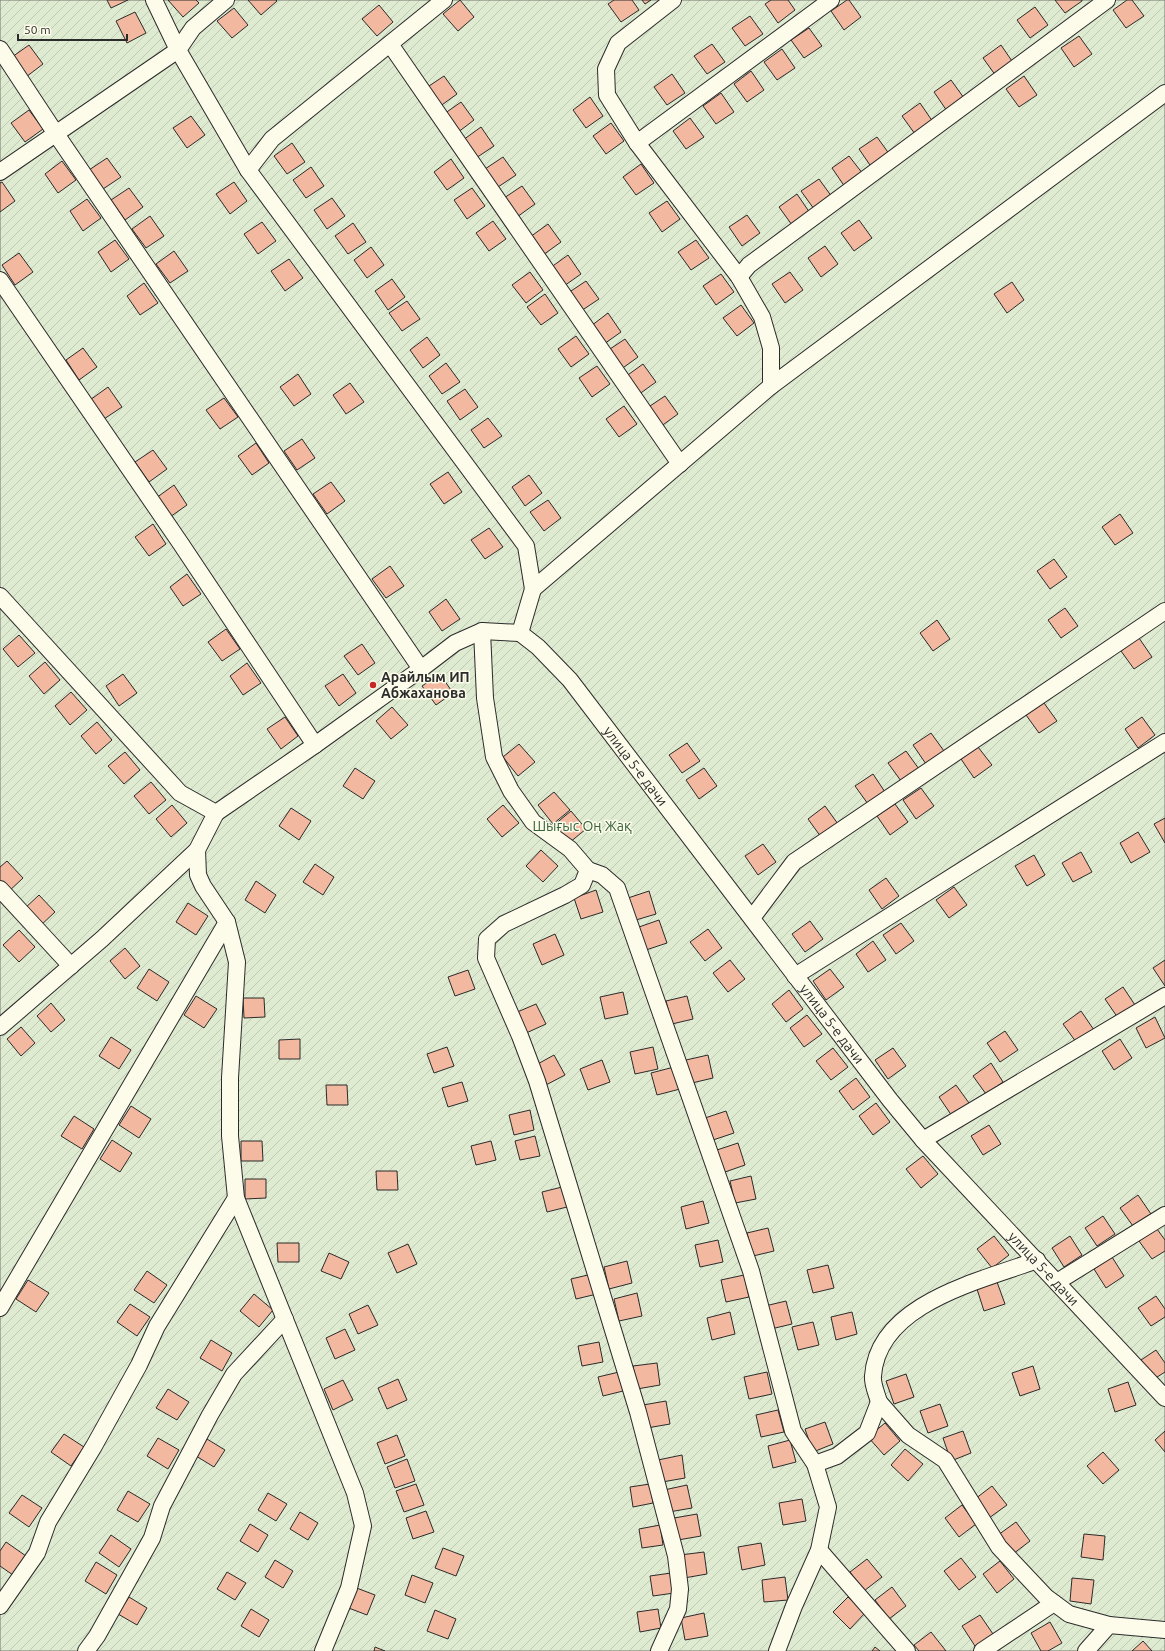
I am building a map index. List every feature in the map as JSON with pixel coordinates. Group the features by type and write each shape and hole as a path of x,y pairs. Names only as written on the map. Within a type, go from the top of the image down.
{"street":[{"path":"0,1027 71,966 197,850 216,813 315,745 421,669 455,642 482,631 520,632 534,589 526,546 248,170 178,50 154,0"},
{"path":"0,172 178,50 192,28 226,0"},
{"path":"248,170 272,139 444,0"},
{"path":"673,0 618,43 606,69 607,95 637,142 739,277 762,317 771,348 771,386"},
{"path":"637,142 831,0"},
{"path":"739,277 749,265 1107,0"},
{"path":"390,44 680,464"},
{"path":"0,49 56,134 421,669"},
{"path":"534,589 771,386 1165,93"},
{"path":"0,280 181,544 315,745"},
{"path":"0,596 180,793 216,813"},
{"path":"752,918 794,862 1165,611"},
{"path":"482,631 485,698 494,757 511,791 533,822 570,849 588,870 602,875 617,888 751,1270 793,1431 815,1464 828,1507 819,1550 794,1606 777,1651"},
{"name":"улица 5-е дачи","path":"520,632 538,647 570,680 890,1100 923,1140 1164,1394"},
{"path":"795,976 1165,742"},
{"path":"197,850 198,874 202,886 227,922 237,962 230,1078 230,1136 236,1198 355,1493 363,1526 349,1588 323,1651"},
{"path":"588,870 582,885 566,895 504,924 487,939 486,958 520,1036 537,1081 638,1412 676,1556 680,1589 678,1609 658,1651"},
{"path":"0,888 71,966"},
{"path":"0,1308 227,922"},
{"path":"923,1140 1165,996"},
{"path":"0,1606 37,1553 48,1522 94,1446 140,1365 157,1326 236,1198"},
{"path":"1057,1282 1165,1215"},
{"path":"1037,1260 937,1297 900,1320 878,1350 872,1377 879,1402 908,1435 945,1460 999,1547 1046,1597 1069,1614 1109,1625 1165,1630"},
{"path":"86,1651 97,1636 152,1538 162,1506 210,1414 234,1374 285,1319"},
{"path":"815,1464 837,1456 867,1433 879,1402"},
{"path":"819,1550 907,1651"},
{"path":"982,1651 1054,1603"},
{"path":"1086,1651 1109,1625"}],"green space":[{"name":"Шығыс Оң Жақ","path":"0,0 1165,0 1165,1651 0,1651"}],"building":[{"path":"107,0 128,0 111,8"},
{"path":"168,0 196,0 199,3 183,17"},
{"path":"248,0 276,0 277,1 261,15"},
{"path":"460,0 474,17 458,31 443,14"},
{"path":"614,0 632,0 639,10 621,22 608,4"},
{"path":"642,0 651,0 645,4"},
{"path":"771,0 788,0 795,10 778,23 765,4"},
{"path":"849,0 861,17 844,30 831,11"},
{"path":"1055,0 1082,0 1082,1 1065,13"},
{"path":"1127,0 1132,0 1144,16 1126,28 1113,10"},
{"path":"379,5 393,22 377,36 362,19"},
{"path":"1035,7 1048,25 1030,38 1017,20"},
{"path":"234,8 248,25 232,38 217,21"},
{"path":"135,12 146,33 127,43 116,21"},
{"path":"750,16 763,34 745,46 732,28"},
{"path":"809,28 822,46 804,58 791,40"},
{"path":"1079,36 1092,54 1074,67 1061,48"},
{"path":"712,44 725,62 707,74 694,56"},
{"path":"29,45 43,64 26,77 12,57"},
{"path":"1001,45 1014,64 996,76 983,58"},
{"path":"782,49 795,68 777,80 764,62"},
{"path":"751,71 764,90 747,102 734,84"},
{"path":"672,74 685,93 667,105 654,87"},
{"path":"444,76 457,94 439,107 426,88"},
{"path":"1024,76 1037,95 1019,107 1006,89"},
{"path":"951,80 964,98 947,111 934,92"},
{"path":"721,93 734,112 716,124 703,106"},
{"path":"590,97 603,116 586,128 573,110"},
{"path":"461,102 474,120 457,133 444,114"},
{"path":"920,103 933,122 915,134 902,116"},
{"path":"29,110 43,129 25,142 11,123"},
{"path":"191,116 205,135 187,148 173,128"},
{"path":"690,118 704,137 686,149 673,131"},
{"path":"611,123 624,141 606,154 593,136"},
{"path":"481,127 494,146 476,158 463,140"},
{"path":"877,137 890,155 872,168 859,149"},
{"path":"292,143 305,162 287,174 274,156"},
{"path":"849,156 863,174 845,187 832,168"},
{"path":"503,157 516,175 498,187 485,169"},
{"path":"107,158 121,177 103,189 89,170"},
{"path":"451,159 464,178 447,190 434,172"},
{"path":"62,161 76,180 58,193 45,174"},
{"path":"641,164 654,183 636,195 623,177"},
{"path":"311,167 324,186 306,198 293,180"},
{"path":"819,179 832,197 814,209 801,191"},
{"path":"2,182 15,201 0,212 0,183"},
{"path":"234,182 247,201 230,214 216,194"},
{"path":"522,186 535,204 517,217 504,198"},
{"path":"129,188 143,207 125,220 111,200"},
{"path":"472,188 485,206 467,219 454,200"},
{"path":"797,194 810,213 792,225 779,207"},
{"path":"332,198 345,216 327,229 314,210"},
{"path":"87,199 101,218 83,231 70,211"},
{"path":"667,201 680,219 662,232 649,213"},
{"path":"747,215 760,233 742,246 729,227"},
{"path":"150,216 164,236 146,248 132,229"},
{"path":"859,220 872,238 854,251 841,233"},
{"path":"493,221 506,239 489,251 476,233"},
{"path":"262,222 276,241 258,254 244,234"},
{"path":"353,223 366,242 348,254 335,236"},
{"path":"548,224 561,242 543,255 530,237"},
{"path":"115,240 129,259 111,272 98,252"},
{"path":"696,240 709,258 691,270 678,252"},
{"path":"825,246 838,264 821,277 808,258"},
{"path":"371,247 384,265 367,278 354,260"},
{"path":"174,251 188,271 170,283 156,264"},
{"path":"19,253 33,272 15,285 2,265"},
{"path":"568,255 581,274 564,286 550,268"},
{"path":"289,259 303,278 285,291 271,271"},
{"path":"530,272 543,290 526,303 512,285"},
{"path":"790,272 803,290 785,303 772,284"},
{"path":"721,274 734,292 716,305 703,286"},
{"path":"392,279 405,297 388,310 375,291"},
{"path":"586,281 599,299 581,311 568,293"},
{"path":"1012,282 1024,300 1007,313 994,294"},
{"path":"144,283 158,303 140,315 127,296"},
{"path":"545,294 558,313 541,325 527,307"},
{"path":"407,301 420,319 402,331 389,313"},
{"path":"741,305 754,323 737,336 723,318"},
{"path":"608,313 621,332 604,344 591,326"},
{"path":"576,336 589,354 571,367 558,349"},
{"path":"427,337 440,355 423,368 410,350"},
{"path":"625,339 638,357 620,370 607,351"},
{"path":"83,348 97,367 79,380 66,360"},
{"path":"446,363 460,382 442,394 429,376"},
{"path":"643,364 656,382 638,395 625,377"},
{"path":"597,366 610,384 592,397 579,378"},
{"path":"298,374 311,394 294,406 280,387"},
{"path":"350,383 364,402 346,414 333,395"},
{"path":"108,387 122,407 104,419 90,400"},
{"path":"465,389 478,407 460,420 447,401"},
{"path":"665,396 678,414 660,427 647,408"},
{"path":"224,398 238,417 220,429 206,410"},
{"path":"624,406 637,424 619,437 606,419"},
{"path":"488,418 502,436 484,448 471,430"},
{"path":"302,439 315,458 297,470 284,451"},
{"path":"256,443 269,463 252,475 238,456"},
{"path":"153,450 167,469 149,482 135,462"},
{"path":"448,472 462,492 444,504 430,484"},
{"path":"529,475 542,493 525,506 512,487"},
{"path":"331,482 345,501 327,514 313,494"},
{"path":"174,485 187,505 170,517 156,498"},
{"path":"548,500 561,518 544,531 530,512"},
{"path":"1120,514 1133,533 1115,545 1102,527"},
{"path":"153,524 166,544 149,556 135,537"},
{"path":"489,528 503,547 485,559 471,540"},
{"path":"1054,559 1067,577 1050,589 1037,571"},
{"path":"390,566 404,586 386,598 372,579"},
{"path":"187,574 201,594 183,606 170,587"},
{"path":"446,599 460,619 442,631 429,612"},
{"path":"1065,608 1078,626 1061,638 1048,620"},
{"path":"937,620 950,639 933,651 920,633"},
{"path":"226,629 240,649 222,661 208,642"},
{"path":"19,635 35,653 18,667 3,649"},
{"path":"1139,638 1152,657 1134,669 1121,651"},
{"path":"362,644 375,663 358,675 344,656"},
{"path":"45,662 60,680 44,694 29,676"},
{"path":"247,663 261,683 243,695 230,676"},
{"path":"123,674 137,693 119,706 106,686"},
{"path":"343,674 356,693 339,706 325,686"},
{"path":"440,674 453,693 436,705 422,686"},
{"path":"71,692 87,710 70,725 55,706"},
{"path":"1044,703 1057,721 1039,733 1026,715"},
{"path":"392,707 408,725 391,739 376,721"},
{"path":"285,717 298,736 281,749 267,729"},
{"path":"1142,717 1155,735 1138,748 1125,729"},
{"path":"97,722 112,740 96,754 81,736"},
{"path":"931,733 944,751 926,764 913,745"},
{"path":"687,743 700,761 682,773 669,755"},
{"path":"519,744 535,762 518,776 503,757"},
{"path":"978,747 992,765 974,778 961,759"},
{"path":"906,751 919,769 901,781 888,763"},
{"path":"125,752 140,770 124,784 108,766"},
{"path":"355,768 375,781 363,799 343,786"},
{"path":"704,768 717,786 699,799 686,780"},
{"path":"873,774 885,792 868,804 855,786"},
{"path":"151,782 166,800 149,814 134,796"},
{"path":"921,788 934,806 916,819 903,800"},
{"path":"554,792 570,810 553,824 538,805"},
{"path":"895,804 908,822 890,835 877,816"},
{"path":"172,805 187,823 171,837 156,819"},
{"path":"503,805 519,823 502,837 487,819"},
{"path":"825,806 838,824 821,837 808,819"},
{"path":"291,808 311,821 299,840 279,826"},
{"path":"571,811 586,829 569,843 554,825"},
{"path":"1165,818 1165,843 1154,824"},
{"path":"1138,832 1150,852 1131,863 1120,843"},
{"path":"763,844 776,862 758,875 745,856"},
{"path":"541,850 558,866 543,882 526,866"},
{"path":"1081,852 1092,872 1073,882 1062,863"},
{"path":"1034,855 1045,875 1027,886 1015,866"},
{"path":"7,861 23,878 7,893 0,885 0,867"},
{"path":"315,864 334,877 323,895 303,882"},
{"path":"886,878 899,896 882,909 869,890"},
{"path":"256,881 276,895 265,913 245,900"},
{"path":"954,887 967,905 949,918 936,900"},
{"path":"596,890 603,912 581,919 574,898"},
{"path":"649,891 656,914 636,920 628,898"},
{"path":"39,895 55,912 39,927 23,910"},
{"path":"188,903 208,916 196,935 176,922"},
{"path":"659,920 667,943 646,950 639,927"},
{"path":"810,921 823,939 805,952 792,934"},
{"path":"901,923 914,941 896,954 883,935"},
{"path":"708,929 722,948 705,961 690,942"},
{"path":"19,930 35,947 19,962 3,945"},
{"path":"555,934 564,955 542,965 533,944"},
{"path":"873,941 886,960 868,972 856,954"},
{"path":"125,948 140,966 125,979 110,961"},
{"path":"730,960 745,979 728,992 713,973"},
{"path":"1165,960 1165,986 1153,968"},
{"path":"149,969 169,982 157,1001 137,988"},
{"path":"830,969 844,987 826,1000 813,981"},
{"path":"468,970 475,989 455,996 448,977"},
{"path":"1123,987 1135,1005 1118,1018 1105,999"},
{"path":"789,990 803,1009 786,1022 772,1004"},
{"path":"623,992 628,1014 605,1019 600,997"},
{"path":"196,996 217,1009 204,1028 184,1015"},
{"path":"687,996 693,1019 672,1024 666,1001"},
{"path":"243,998 264,998 265,1017 244,1018"},
{"path":"51,1003 65,1020 51,1032 37,1016"},
{"path":"536,1004 546,1024 524,1034 515,1013"},
{"path":"1081,1011 1094,1030 1076,1042 1063,1024"},
{"path":"807,1015 822,1034 804,1047 790,1028"},
{"path":"1155,1017 1165,1038 1146,1048 1136,1028"},
{"path":"21,1027 35,1043 21,1056 7,1039"},
{"path":"1005,1031 1018,1050 1000,1062 987,1043"},
{"path":"111,1037 131,1050 119,1069 99,1056"},
{"path":"300,1039 300,1059 279,1059 279,1040"},
{"path":"1120,1039 1132,1058 1114,1070 1102,1051"},
{"path":"447,1047 454,1066 434,1073 427,1054"},
{"path":"653,1047 658,1069 635,1074 630,1052"},
{"path":"833,1048 848,1067 831,1080 816,1061"},
{"path":"893,1048 906,1066 888,1079 875,1060"},
{"path":"554,1055 565,1075 544,1086 534,1066"},
{"path":"708,1055 713,1078 692,1083 686,1060"},
{"path":"602,1060 610,1082 588,1090 580,1069"},
{"path":"991,1063 1003,1082 986,1094 973,1076"},
{"path":"674,1067 680,1089 657,1095 651,1073"},
{"path":"856,1078 870,1097 853,1110 839,1091"},
{"path":"462,1082 468,1101 448,1107 442,1088"},
{"path":"326,1085 347,1085 348,1105 327,1105"},
{"path":"956,1085 969,1103 952,1116 939,1097"},
{"path":"876,1103 890,1122 873,1135 859,1116"},
{"path":"131,1106 151,1119 139,1138 119,1125"},
{"path":"530,1110 534,1130 514,1135 509,1115"},
{"path":"726,1111 734,1133 713,1140 705,1118"},
{"path":"74,1116 94,1129 82,1149 61,1136"},
{"path":"989,1125 1001,1144 983,1155 971,1136"},
{"path":"535,1136 540,1156 520,1160 515,1141"},
{"path":"112,1140 132,1153 120,1172 100,1159"},
{"path":"241,1141 262,1141 263,1161 241,1161"},
{"path":"491,1141 496,1160 476,1165 471,1146"},
{"path":"738,1143 745,1165 725,1172 717,1150"},
{"path":"923,1156 938,1174 921,1188 906,1169"},
{"path":"376,1171 397,1171 398,1190 377,1190"},
{"path":"751,1176 756,1199 735,1203 730,1181"},
{"path":"245,1179 266,1179 266,1198 245,1199"},
{"path":"562,1187 567,1207 547,1212 542,1192"},
{"path":"1138,1195 1151,1214 1133,1226 1120,1208"},
{"path":"703,1201 709,1223 686,1229 681,1207"},
{"path":"1103,1216 1115,1234 1097,1246 1085,1228"},
{"path":"768,1228 774,1251 753,1256 747,1233"},
{"path":"1157,1229 1165,1240 1165,1251 1152,1259 1139,1241"},
{"path":"994,1236 1009,1255 992,1268 977,1249"},
{"path":"1070,1236 1082,1255 1064,1267 1052,1248"},
{"path":"718,1240 723,1262 700,1267 695,1245"},
{"path":"277,1243 299,1243 299,1262 278,1262"},
{"path":"408,1244 417,1264 397,1273 388,1253"},
{"path":"329,1253 349,1262 341,1279 321,1271"},
{"path":"1112,1257 1124,1276 1106,1288 1094,1269"},
{"path":"627,1261 632,1283 609,1289 604,1267"},
{"path":"828,1265 834,1288 813,1293 807,1270"},
{"path":"147,1271 167,1285 154,1303 134,1290"},
{"path":"592,1274 597,1294 576,1299 571,1279"},
{"path":"744,1275 749,1297 726,1302 721,1280"},
{"path":"28,1280 49,1293 36,1312 16,1299"},
{"path":"997,1282 1005,1304 984,1311 977,1289"},
{"path":"637,1293 642,1316 619,1321 614,1299"},
{"path":"254,1294 273,1310 259,1327 240,1311"},
{"path":"1156,1296 1165,1309 1165,1317 1151,1326 1138,1308"},
{"path":"786,1301 792,1324 771,1329 765,1306"},
{"path":"130,1304 150,1317 137,1336 117,1322"},
{"path":"368,1305 378,1325 358,1334 349,1314"},
{"path":"730,1312 735,1334 712,1340 707,1318"},
{"path":"852,1312 857,1334 836,1340 831,1317"},
{"path":"813,1322 819,1345 798,1350 792,1327"},
{"path":"345,1329 355,1350 335,1359 326,1338"},
{"path":"211,1340 232,1353 222,1371 200,1358"},
{"path":"599,1342 603,1362 582,1366 578,1346"},
{"path":"1156,1350 1165,1363 1165,1372 1151,1381 1138,1362"},
{"path":"657,1363 660,1385 637,1389 633,1366"},
{"path":"1033,1366 1040,1389 1020,1396 1012,1373"},
{"path":"619,1372 623,1391 603,1396 598,1377"},
{"path":"767,1372 772,1394 749,1399 744,1377"},
{"path":"906,1374 914,1397 894,1404 886,1381"},
{"path":"398,1379 407,1400 387,1409 378,1388"},
{"path":"343,1380 353,1400 333,1410 324,1389"},
{"path":"1128,1382 1136,1405 1115,1412 1108,1389"},
{"path":"168,1389 189,1402 177,1420 156,1408"},
{"path":"666,1401 670,1424 647,1428 643,1405"},
{"path":"940,1404 948,1426 928,1433 920,1411"},
{"path":"778,1410 784,1432 761,1437 756,1415"},
{"path":"825,1422 833,1444 813,1452 805,1429"},
{"path":"885,1423 900,1441 884,1455 868,1437"},
{"path":"963,1431 971,1453 951,1461 943,1438"},
{"path":"1165,1431 1165,1452 1155,1440"},
{"path":"64,1434 84,1447 71,1466 51,1452"},
{"path":"397,1435 405,1456 385,1464 377,1443"},
{"path":"158,1438 179,1450 168,1469 147,1456"},
{"path":"207,1439 225,1450 214,1467 196,1456"},
{"path":"790,1440 796,1462 773,1468 768,1446"},
{"path":"905,1449 923,1464 908,1481 891,1465"},
{"path":"1103,1452 1119,1470 1103,1484 1087,1466"},
{"path":"682,1455 685,1478 662,1482 658,1460"},
{"path":"407,1459 415,1481 395,1488 387,1467"},
{"path":"416,1484 424,1505 404,1512 396,1491"},
{"path":"650,1484 653,1503 633,1507 630,1487"},
{"path":"687,1485 692,1508 669,1512 664,1490"},
{"path":"992,1486 1007,1505 989,1518 975,1499"},
{"path":"128,1491 150,1504 138,1522 117,1510"},
{"path":"268,1493 287,1504 276,1521 258,1510"},
{"path":"22,1495 42,1508 29,1527 9,1513"},
{"path":"802,1499 806,1521 783,1525 779,1503"},
{"path":"962,1505 976,1524 959,1537 945,1518"},
{"path":"426,1511 434,1532 413,1539 406,1518"},
{"path":"300,1512 318,1523 308,1540 290,1529"},
{"path":"697,1514 701,1536 678,1540 674,1518"},
{"path":"1016,1522 1030,1541 1013,1554 998,1535"},
{"path":"250,1524 268,1535 258,1552 240,1541"},
{"path":"660,1525 663,1545 642,1548 639,1529"},
{"path":"1084,1534 1105,1536 1103,1560 1081,1557"},
{"path":"111,1535 131,1549 119,1567 99,1553"},
{"path":"6,1542 26,1556 13,1575 0,1566 0,1551"},
{"path":"761,1543 765,1565 742,1570 738,1547"},
{"path":"443,1548 464,1556 456,1576 435,1568"},
{"path":"704,1552 707,1574 684,1578 680,1555"},
{"path":"961,1558 976,1577 959,1590 944,1571"},
{"path":"867,1559 882,1577 864,1591 850,1572"},
{"path":"275,1560 293,1571 283,1588 265,1577"},
{"path":"1000,1561 1014,1579 997,1593 983,1574"},
{"path":"96,1562 117,1575 106,1594 85,1581"},
{"path":"227,1572 246,1583 235,1600 217,1589"},
{"path":"671,1573 674,1593 653,1596 650,1576"},
{"path":"412,1575 433,1583 425,1603 405,1595"},
{"path":"785,1577 788,1600 764,1602 762,1580"},
{"path":"1072,1578 1094,1580 1091,1604 1070,1601"},
{"path":"354,1587 375,1595 367,1615 346,1607"},
{"path":"892,1587 906,1606 889,1619 875,1600"},
{"path":"129,1597 147,1608 137,1625 118,1614"},
{"path":"848,1597 865,1613 850,1629 833,1612"},
{"path":"251,1609 269,1620 259,1637 241,1626"},
{"path":"658,1609 661,1628 640,1632 637,1612"},
{"path":"435,1610 456,1619 448,1639 427,1631"},
{"path":"704,1613 708,1636 685,1640 681,1618"},
{"path":"980,1615 993,1634 975,1646 962,1626"},
{"path":"1050,1622 1062,1643 1048,1651 1041,1651 1031,1633"},
{"path":"931,1632 946,1651 919,1651 914,1645"},
{"path":"1143,1641 1152,1651 1132,1651"},
{"path":"375,1647 385,1651 374,1651"},
{"path":"875,1647 880,1651 872,1651"}],"place":[{"name":"Арайлым ИП Абжаханова","path":"373,685"}]}
